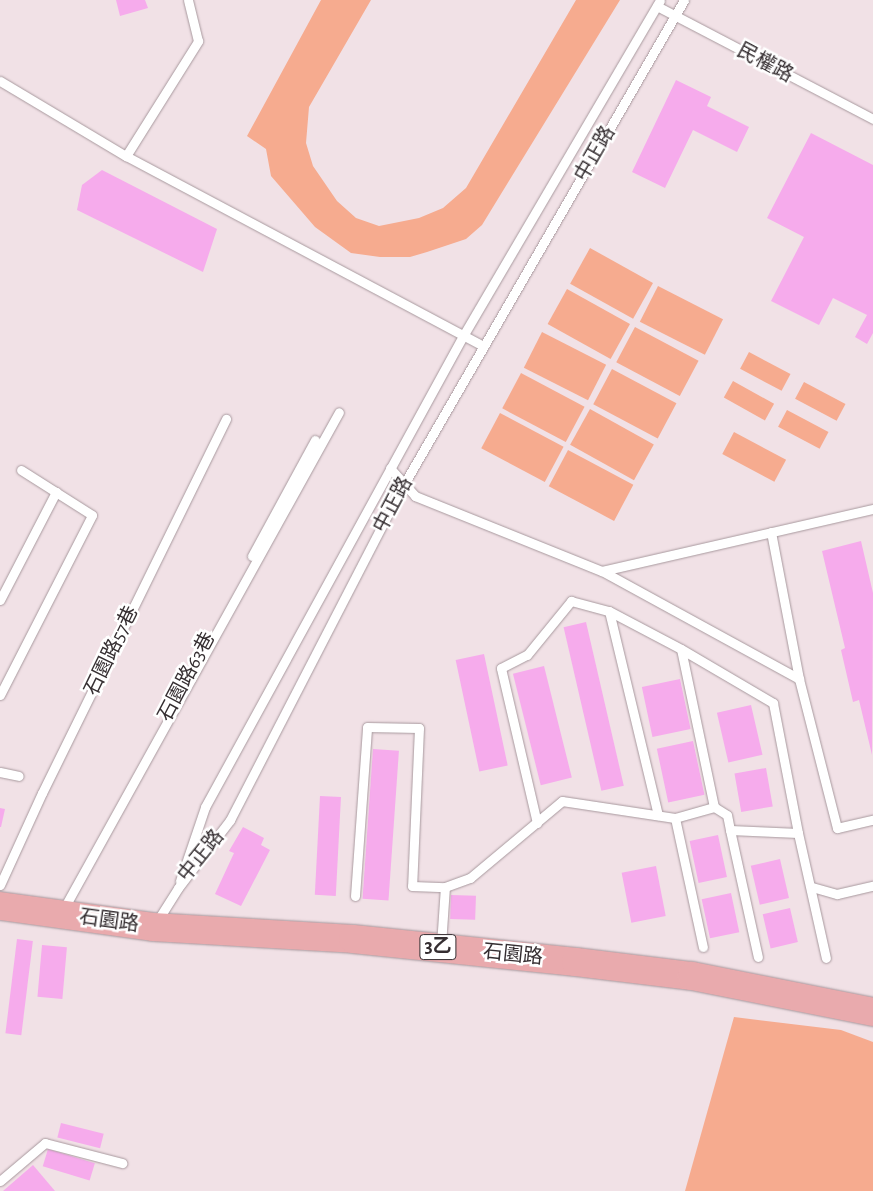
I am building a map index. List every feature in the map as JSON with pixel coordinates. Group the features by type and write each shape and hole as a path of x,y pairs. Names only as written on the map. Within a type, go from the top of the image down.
{"main road":[{"name":"石園路","path":"0,906 154,927 441,948 692,976 873,1012"}],"lane":[{"path":"126,156 198,41 188,0"},
{"name":"中正路","path":"178,888 230,820 400,491 684,0"},
{"name":"中正路","path":"178,888 205,807 463,336 658,3"},
{"name":"民權路","path":"658,3 676,16 873,119"},
{"path":"0,81 126,156 484,346"},
{"path":"60,915 339,412"},
{"name":"石園路57巷","path":"0,884 42,793 226,419"},
{"name":"石園路63巷","path":"60,915 315,440"},
{"path":"390,468 416,496 602,571 799,679"},
{"path":"0,695 92,515 21,470"},
{"path":"0,600 56,492"},
{"path":"602,571 873,509"},
{"path":"771,532 799,679 837,828 873,820"},
{"path":"537,823 501,668 527,655 571,601 609,610 681,649 772,704 826,958"},
{"path":"609,610 658,815"},
{"path":"681,649 714,807 727,815 758,957"},
{"path":"355,896 367,727 419,728 412,886 445,887 470,878 562,801 675,818 714,807"},
{"path":"0,772 19,776"},
{"path":"675,818 703,947"},
{"path":"730,830 798,833"},
{"path":"812,887 837,894 873,886"},
{"path":"441,948 445,887"},
{"path":"154,927 178,888"},
{"path":"0,1181 45,1143 122,1163"}],"shaded area":[{"path":"321,0 371,0 309,107 306,143 313,166 337,201 356,218 379,226 419,218 443,208 466,188 576,0 620,0 482,225 466,239 427,252 410,257 380,257 351,253 315,227 271,176 266,149 247,136"},
{"path":"590,248 653,283 633,319 570,284"},
{"path":"658,286 723,319 705,355 640,322"},
{"path":"567,289 630,324 611,359 548,324"},
{"path":"635,327 699,361 680,396 616,362"},
{"path":"542,332 606,365 588,400 524,368"},
{"path":"749,352 790,374 782,391 740,369"},
{"path":"612,369 676,403 658,439 593,404"},
{"path":"521,373 585,407 566,442 502,408"},
{"path":"733,381 774,404 765,420 724,398"},
{"path":"804,382 845,404 837,421 795,399"},
{"path":"590,409 654,444 634,480 570,445"},
{"path":"787,410 828,432 820,449 778,427"},
{"path":"500,413 564,447 545,482 481,448"},
{"path":"734,432 786,460 774,482 722,454"},
{"path":"568,450 633,485 614,521 549,486"},
{"path":"734,1017 841,1030 873,1042 873,1191 685,1191"}],"building":[{"path":"116,0 145,0 148,8 120,16"},
{"path":"676,80 711,97 707,106 749,127 737,152 693,130 665,188 632,172"},
{"path":"811,133 873,165 873,333 867,344 855,337 867,315 833,298 819,325 771,301 804,237 767,218"},
{"path":"102,170 217,229 203,272 77,210 82,185"},
{"path":"861,541 873,593 872,755 859,700 853,702 841,650 845,648 822,551"},
{"path":"586,622 624,786 601,791 564,627"},
{"path":"484,654 508,766 479,772 456,660"},
{"path":"544,666 572,778 541,785 513,674"},
{"path":"680,679 691,729 652,737 642,687"},
{"path":"751,705 762,755 728,763 717,713"},
{"path":"693,741 704,795 668,802 657,749"},
{"path":"373,749 399,751 388,900 363,899"},
{"path":"766,768 773,806 741,812 734,774"},
{"path":"320,796 341,797 336,896 315,895"},
{"path":"0,808 5,809 1,827 0,827"},
{"path":"243,827 264,838 261,845 270,850 241,906 215,894 234,853 229,851"},
{"path":"718,835 727,877 699,883 690,841"},
{"path":"780,859 789,898 760,905 751,866"},
{"path":"656,866 666,916 631,923 622,873"},
{"path":"731,893 739,932 710,938 702,899"},
{"path":"451,895 476,896 475,920 450,919"},
{"path":"790,908 798,942 771,948 763,914"},
{"path":"17,939 33,941 21,1035 5,1033"},
{"path":"42,945 67,947 62,999 37,997"},
{"path":"61,1123 104,1134 100,1148 57,1138"},
{"path":"48,1149 95,1163 90,1181 43,1166"},
{"path":"33,1165 55,1191 3,1191"}]}
